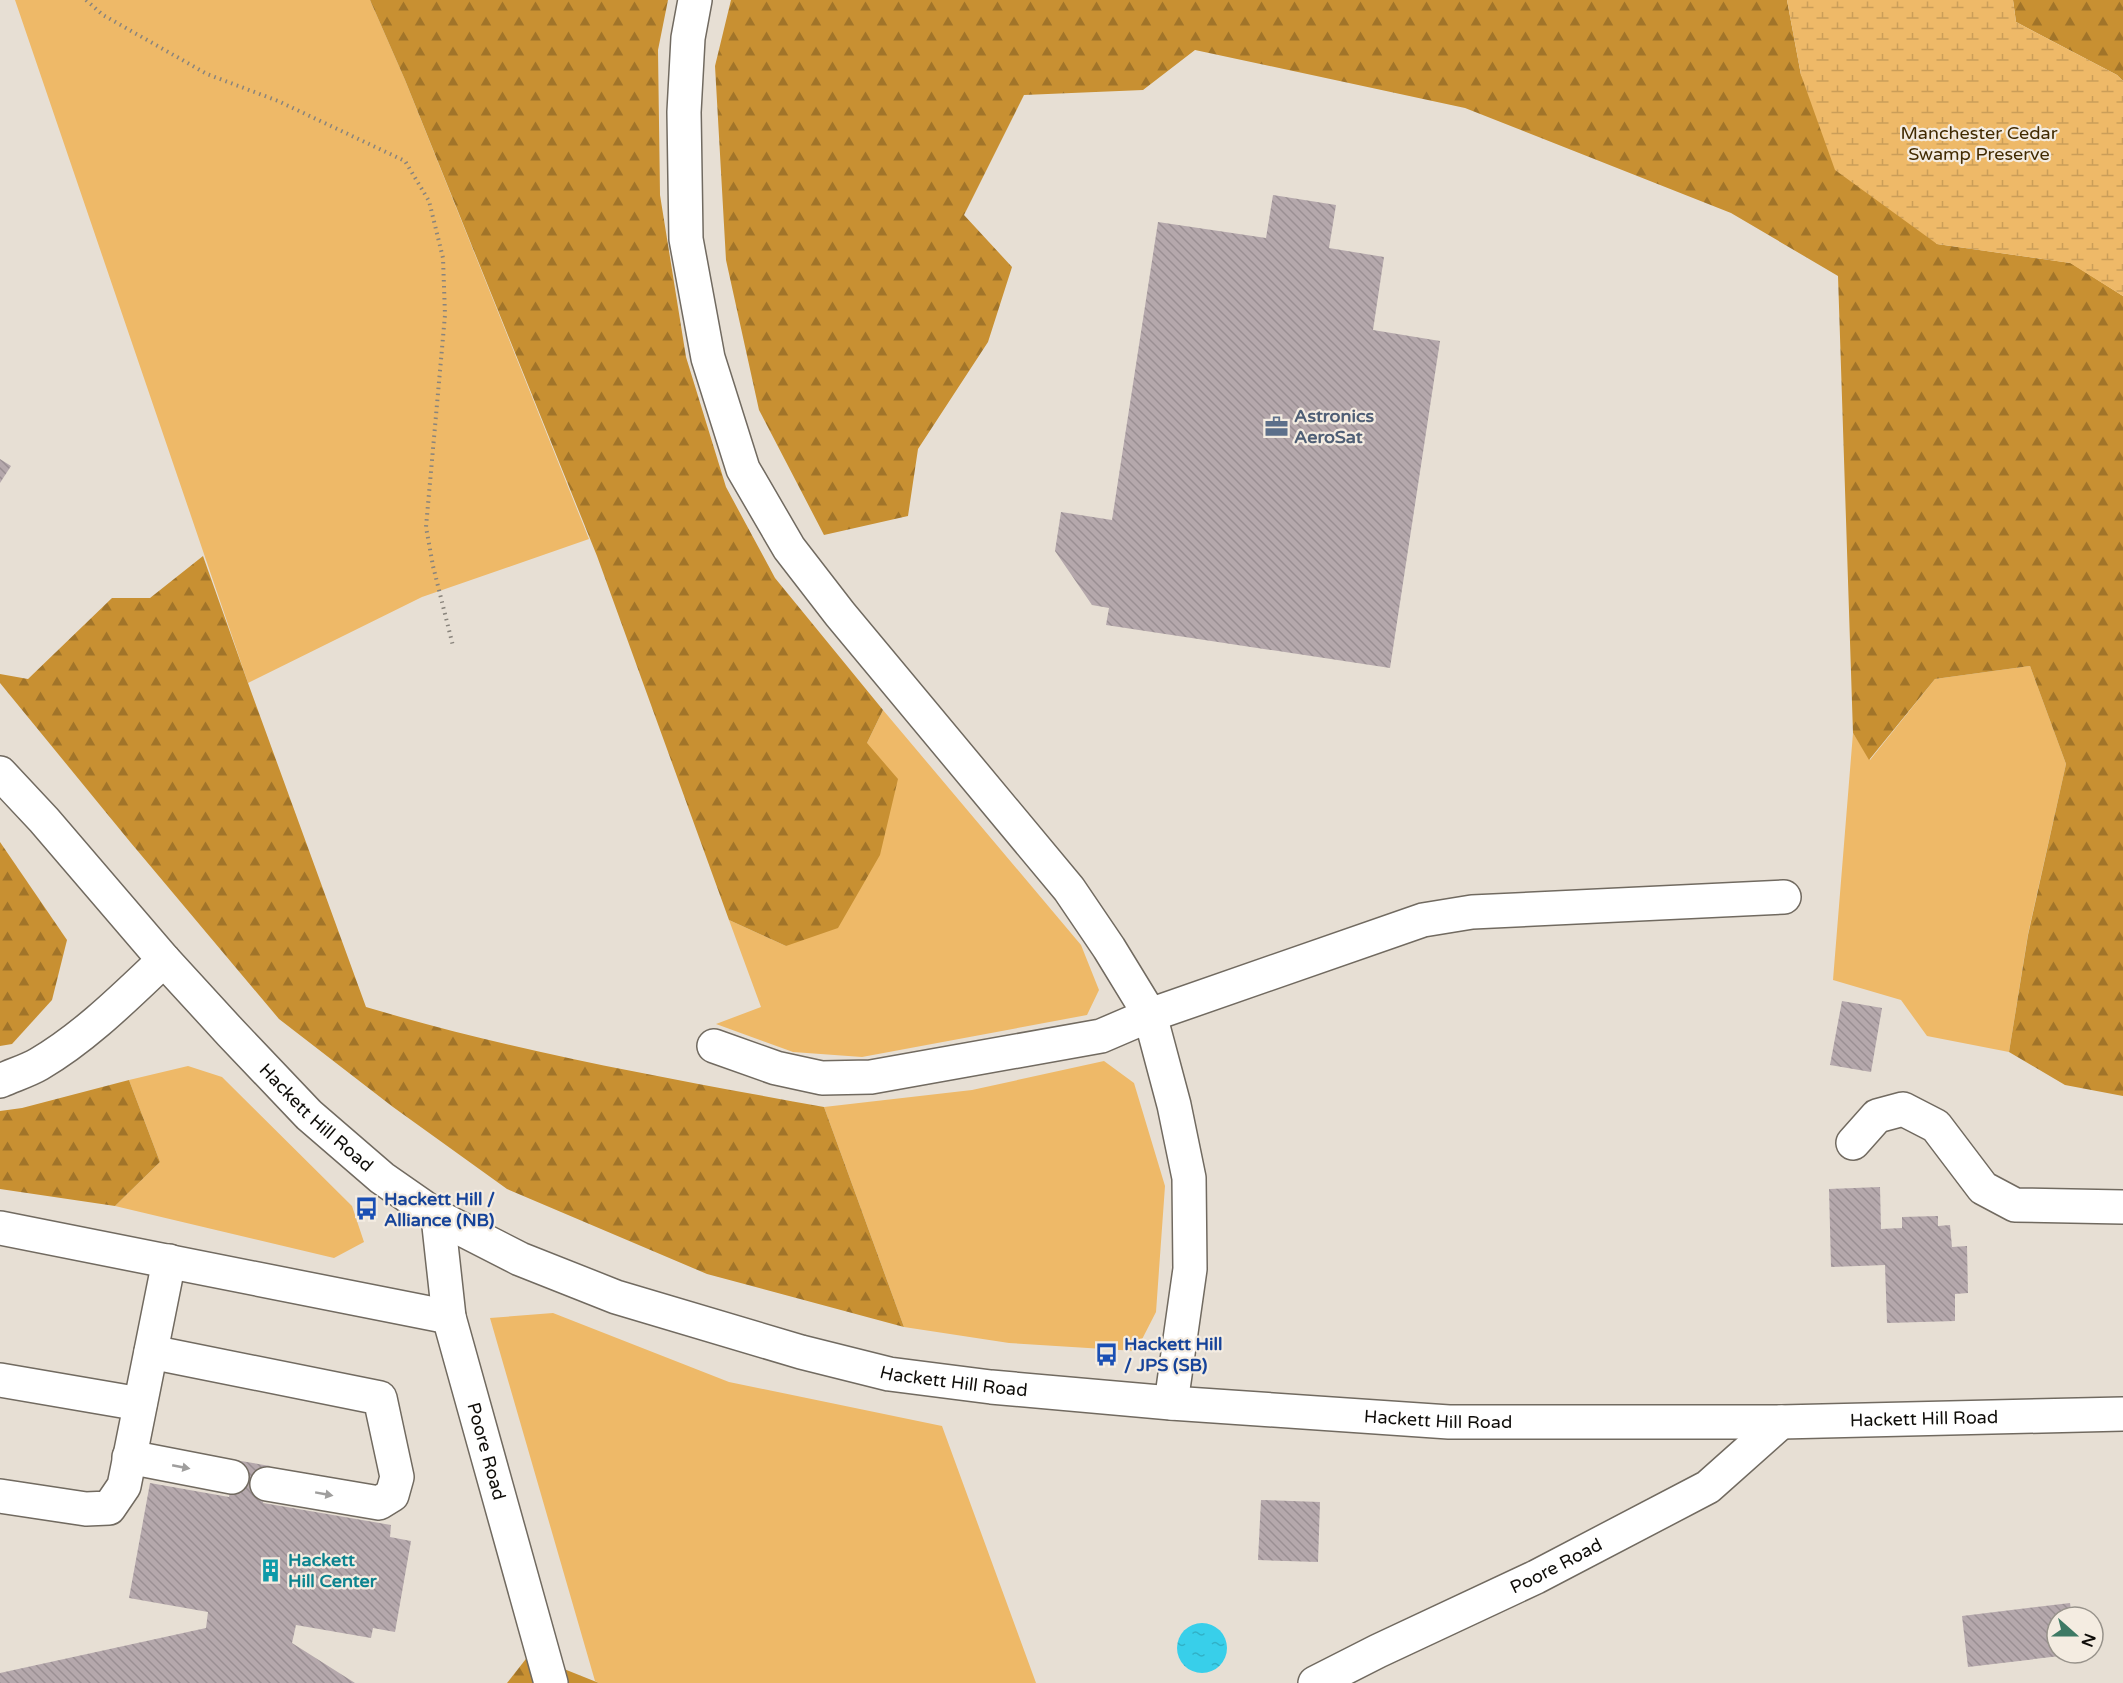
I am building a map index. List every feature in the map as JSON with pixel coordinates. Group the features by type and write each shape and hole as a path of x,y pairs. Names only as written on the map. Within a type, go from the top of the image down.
{"street":[{"path":"695,0 688,38 684,112 686,240 708,357 743,469 789,548 840,614 1070,889 1109,948 1149,1016 1174,1105 1189,1178 1190,1269 1171,1403"},
{"name":"Hackett Hill Road","path":"0,773 44,820 164,960 309,1115 382,1178 438,1217 520,1259 616,1297 801,1352 889,1374 991,1388 1171,1403 1449,1422 1781,1422 2123,1414"},
{"path":"714,1046 776,1068 822,1078 871,1077 1101,1036 1149,1016 1423,920 1472,912 1784,897"},
{"path":"0,1081 37,1065 75,1040 118,1004 164,960"},
{"path":"1853,1143 1877,1116 1903,1109 1936,1126 1983,1188 2014,1205 2123,1207"},
{"name":"Poore Road","path":"438,1217 448,1317 551,1683"},
{"path":"0,1228 448,1317"},
{"path":"0,1496 86,1509 109,1508 124,1486 169,1261"},
{"path":"151,1352 380,1398 397,1477 392,1495 379,1503 267,1484"},
{"path":"0,1380 140,1404"},
{"name":"Poore Road","path":"1315,1683 1536,1577 1708,1487 1781,1422"},
{"path":"129,1457 232,1477"}],"path":[{"path":"86,0 103,15 207,74 278,101 405,161 429,201 443,258 445,315 426,527 433,566 453,646"}],"green space":[{"path":"15,0 370,0 405,80 589,539 422,597 248,683"},
{"path":"370,0 668,0 658,50 660,195 686,357 726,487 775,578 883,710 867,743 898,779 880,855 838,928 786,946 729,920 597,556 405,80"},
{"path":"731,0 1787,0 1801,75 1937,244 2071,263 2123,296 2123,1096 2065,1085 2009,1052 2028,935 2066,764 2030,666 1935,679 1869,760 1853,733 1838,276 1731,213 1465,108 1195,50 1143,90 1024,95 964,215 1012,267 988,342 918,449 908,516 824,535 759,410 726,260 715,66"},
{"name":"Manchester Cedar Swamp Preserve","path":"1787,0 2013,0 2016,22 2117,75 2123,81 2123,296 2070,263 1937,244 1835,170 1801,75"},
{"path":"2013,0 2123,0 2123,81 2117,75 2016,22"},
{"path":"203,556 366,1007 536,1051 824,1107 904,1327 707,1274 507,1189 393,1107 279,1019 0,683 0,674 28,679 112,598 150,598"},
{"path":"2030,666 2066,764 2028,934 2009,1052 1927,1036 1901,1000 1833,980 1853,733 1870,760 1935,679"},
{"path":"883,710 1081,945 1099,990 1087,1015 862,1057 793,1052 716,1024 761,1007 729,920 786,946 867,743"},
{"path":"0,842 67,940 52,1000 12,1044 0,1046"},
{"path":"1104,1061 1134,1083 1165,1186 1156,1312 1136,1351 1009,1343 904,1327 824,1107 972,1090"},
{"path":"188,1066 222,1077 352,1206 364,1242 334,1258 115,1206 160,1162 129,1080"},
{"path":"129,1080 160,1162 115,1206 0,1189 0,1111 22,1108"},
{"path":"553,1313 729,1382 942,1426 1036,1683 599,1683 595,1681 490,1318"},
{"path":"529,1655 599,1683 507,1683"}],"water":[{"path":"1202,1623 1220,1630 1227,1648 1220,1666 1202,1673 1184,1666 1177,1648 1184,1630"}],"building":[{"name":"Astronics AeroSat","path":"1273,195 1336,205 1329,248 1384,257 1373,330 1440,341 1390,668 1106,625 1109,608 1092,605 1055,551 1061,512 1112,520 1158,222 1266,238"},
{"path":"0,459 11,466 0,483"},
{"path":"1842,1001 1882,1008 1871,1072 1830,1065"},
{"path":"1880,1187 1881,1229 1902,1228 1902,1217 1938,1216 1938,1226 1950,1225 1952,1247 1967,1246 1968,1293 1955,1294 1955,1321 1887,1323 1885,1265 1831,1267 1829,1189"},
{"name":"Hackett Hill Center","path":"235,1460 270,1466 263,1503 391,1525 390,1537 411,1541 395,1632 373,1628 371,1638 296,1625 292,1643 355,1683 0,1683 0,1673 206,1628 208,1612 129,1598 150,1483 229,1497"},
{"path":"1261,1500 1320,1502 1318,1562 1258,1560"},
{"path":"2045,1606 2045,1658 1968,1667 1962,1616"}],"place":[{"name":"Astronics AeroSat","path":"1276,426"},
{"name":"Hackett Hill / Alliance (NB)","path":"366,1209"},
{"name":"Hackett Hill / JPS (SB)","path":"1106,1354"},
{"name":"Hackett Hill Center","path":"270,1570"}]}
